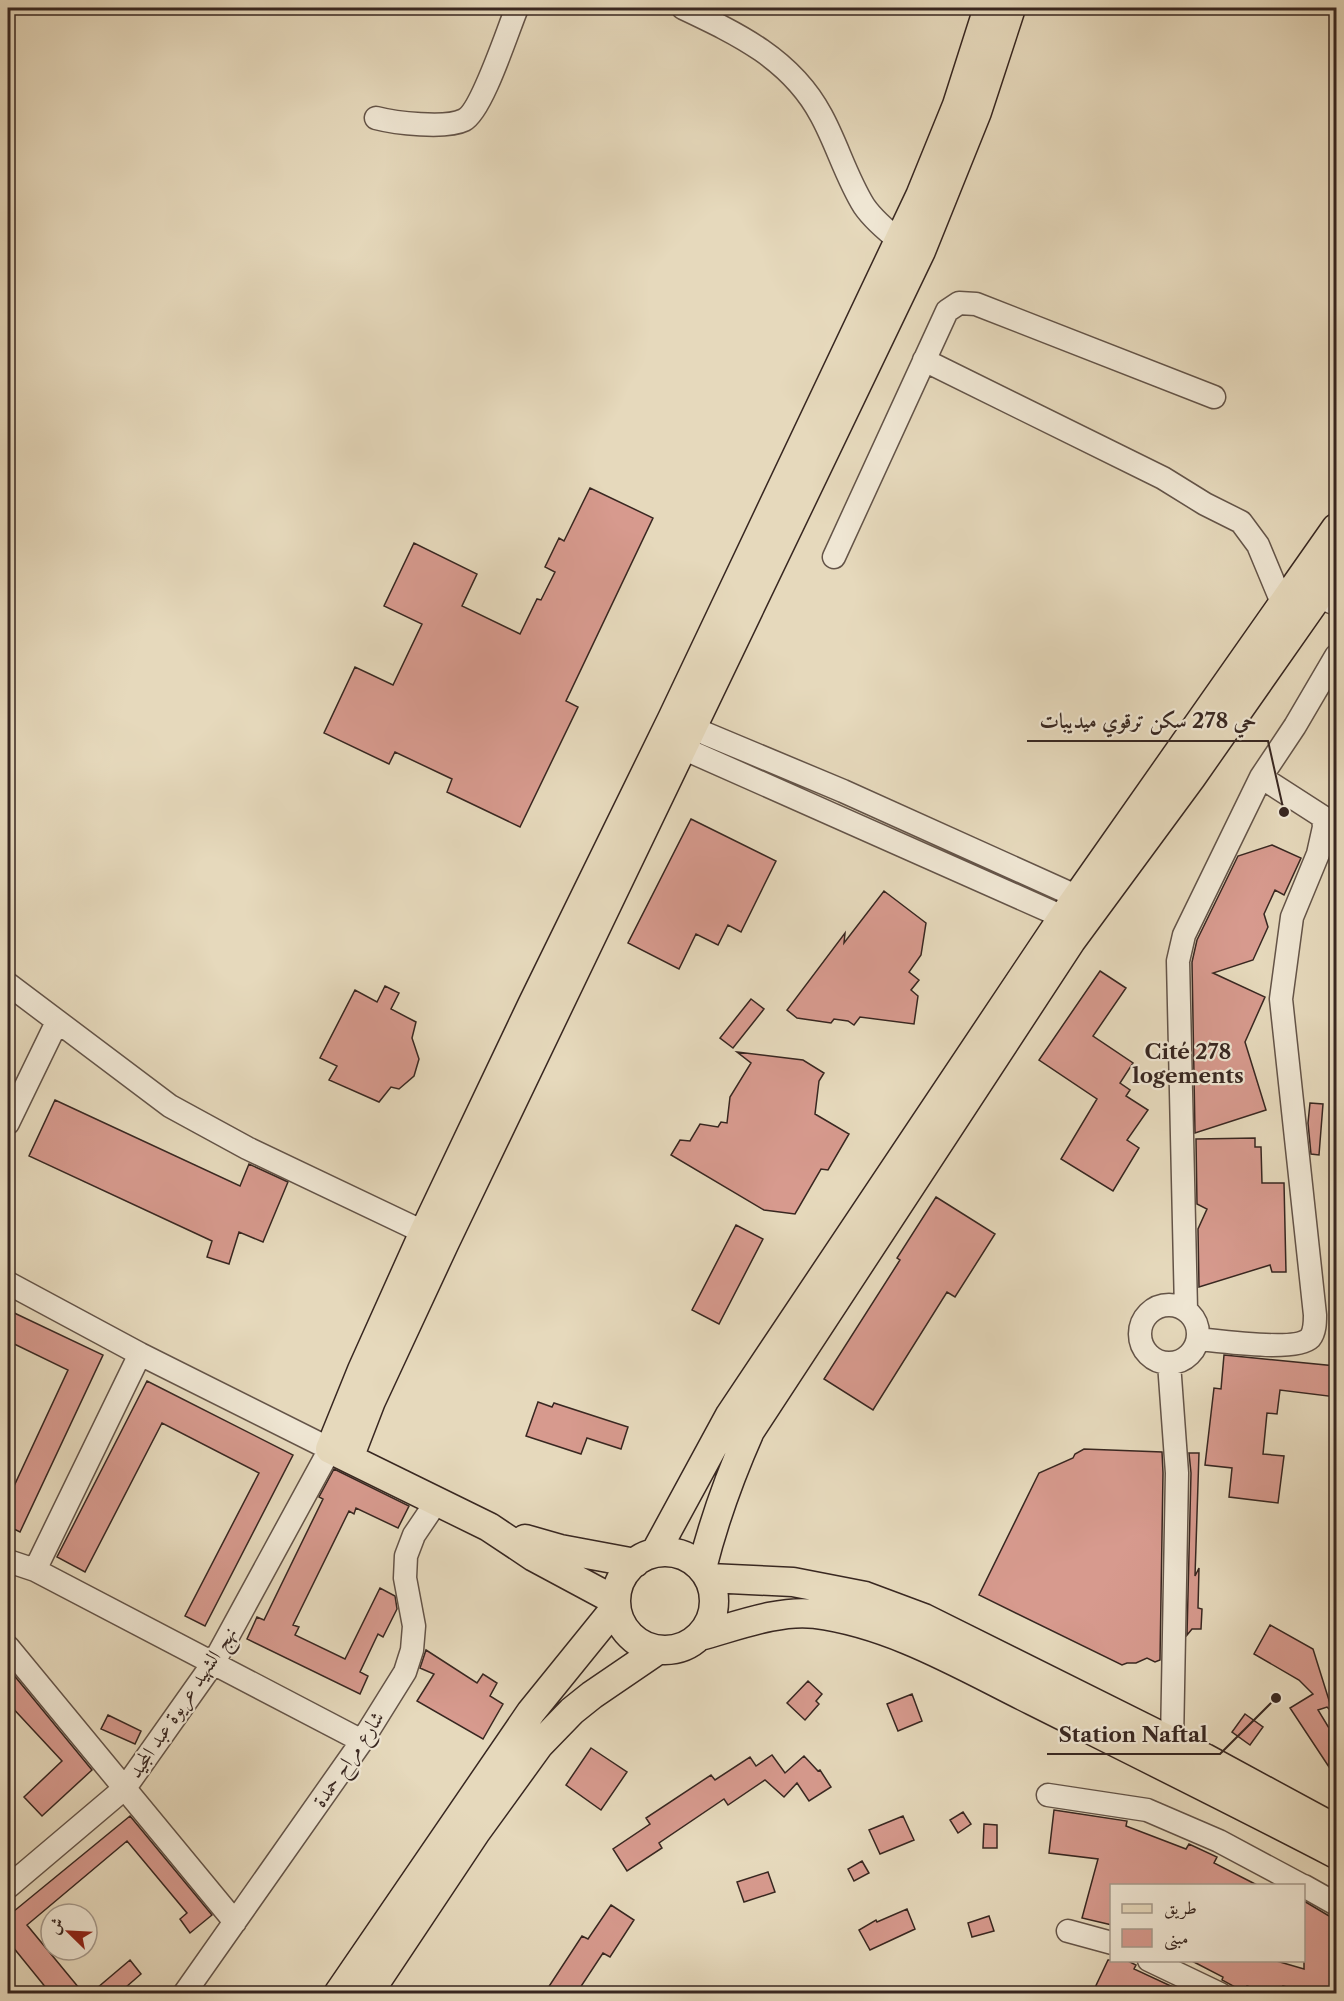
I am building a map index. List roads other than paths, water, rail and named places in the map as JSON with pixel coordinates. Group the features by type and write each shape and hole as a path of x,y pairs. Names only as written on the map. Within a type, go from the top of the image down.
{"main road":[{"path":"862,349 900,241 957,105 988,8"},
{"path":"616,1604 534,1557 489,1527 339,1453 382,1377 435,1237 542,1010 862,349 921,251 960,159 1011,8"},
{"path":"489,1527 560,1549 645,1558 668,1552 681,1554 692,1560 705,1573 714,1593 714,1608 709,1623 700,1636 688,1645 673,1650 646,1647 634,1640 625,1631 619,1619 616,1604 621,1580 645,1558 730,1415 1071,907 1336,528"},
{"path":"705,1573 713,1525 728,1481 750,1431 1071,941 1191,778 1328,601 1336,571"},
{"path":"705,1573 793,1582 865,1596 924,1618 1172,1742 1336,1830"},
{"path":"338,1994 531,1712 616,1604"},
{"path":"700,1636 783,1615 813,1613 853,1621 915,1643 1336,1854"},
{"path":"368,1994 476,1832 539,1745 572,1711 592,1695 658,1650"}],"street":[{"path":"376,118 406,124 464,120 478,103 517,8"},
{"path":"683,8 729,29 762,49 787,69 821,114 865,207 884,228 900,241"},
{"path":"834,557 947,311 959,303 976,304 1214,398"},
{"path":"924,360 1163,478 1205,504 1241,522 1258,545 1283,604"},
{"path":"1186,1310 1178,961 1184,934 1261,777 1295,726 1336,656"},
{"path":"677,733 843,791 1071,907"},
{"path":"677,733 832,813 1071,907"},
{"path":"1198,1339 1283,1346 1300,1343 1310,1338 1315,1328 1281,999 1292,917 1318,854 1324,827 1323,817 1261,777"},
{"path":"832,813 843,791"},
{"path":"8,984 170,1106 247,1148 435,1237"},
{"path":"8,1123 57,1022"},
{"path":"8,1283 140,1354 339,1453"},
{"path":"1170,1305 1186,1310 1196,1323 1198,1339 1191,1354 1177,1362 1169,1363 1153,1358 1147,1353 1141,1338 1144,1322 1154,1310 1170,1305"},
{"path":"35,1570 140,1354"},
{"path":"1169,1363 1177,1473 1172,1742"},
{"name":"نهج الشهيد عريوة عبد المجيد","path":"8,1887 125,1788 214,1662 339,1453"},
{"name":"شارع مراح حمدة","path":"184,1994 362,1741 405,1672 412,1650 414,1626 405,1578 406,1556 414,1535 437,1501"},
{"path":"8,1561 35,1570 362,1741"},
{"path":"8,1647 235,1922"},
{"path":"1048,1796 1147,1810 1219,1841 1299,1884"},
{"path":"1305,1887 1336,1904"},
{"path":"1068,1931 1110,1942"},
{"path":"1153,1962 1220,1994"}],"place":[{"name":"حي 278 سكن ترقوي ميديبات","path":"1284,812"},
{"name":"Station Naftal","path":"1276,1698"}],"district":[{"name":"Cité 278 logements","path":"1188,1063"}]}
